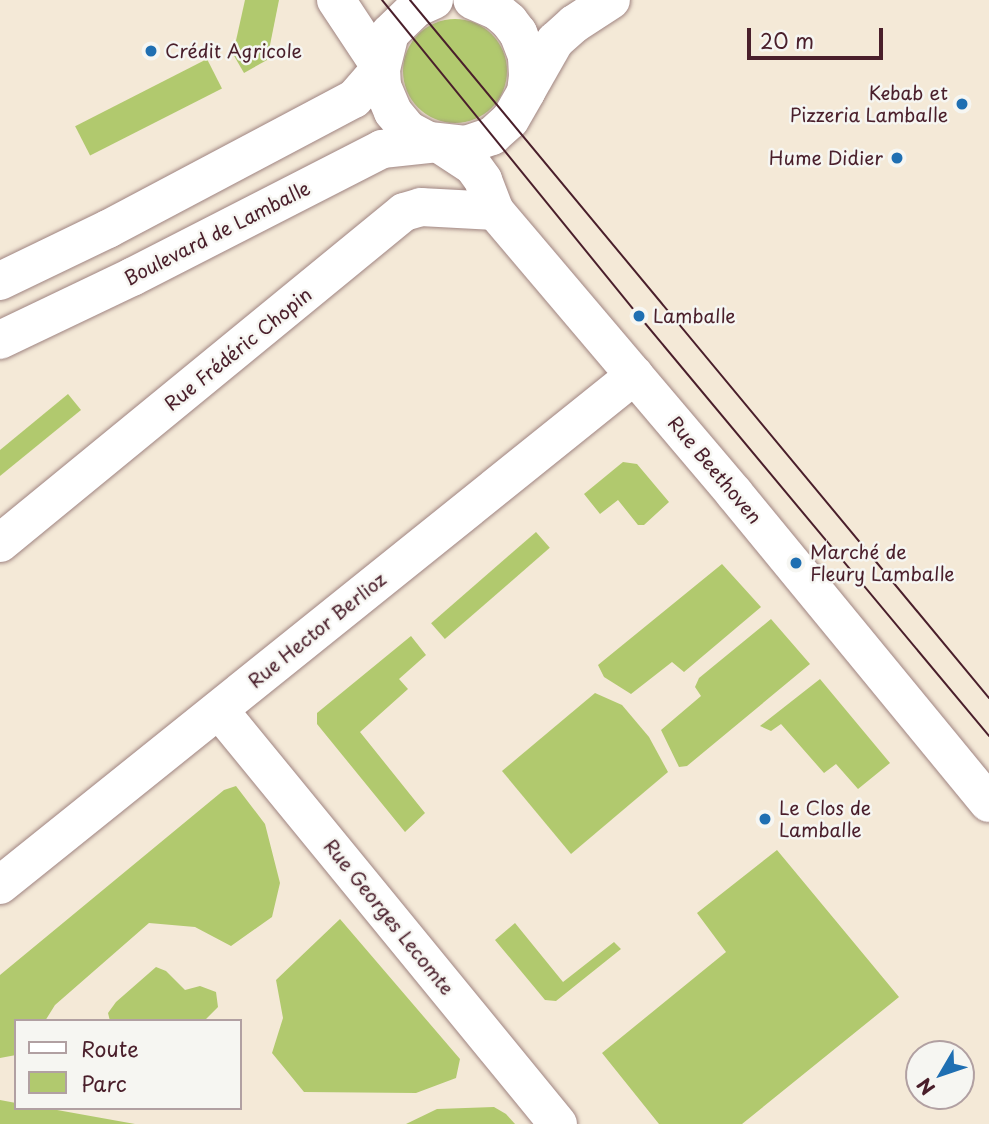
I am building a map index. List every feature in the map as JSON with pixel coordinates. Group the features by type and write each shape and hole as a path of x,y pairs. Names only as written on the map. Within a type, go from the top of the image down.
{"street":[{"path":"336,0 381,68"},
{"path":"0,281 116,225 354,99 381,68 384,47 395,27 416,8 434,0"},
{"path":"472,0 497,11 518,33 527,56 526,92"},
{"path":"526,92 555,41 574,24 611,0"},
{"name":"Rue Beethoven","path":"381,68 382,86 393,112 408,130 438,143 473,166 483,180 495,211 635,375 989,803"},
{"name":"Boulevard de Lamballe","path":"0,340 382,149 438,143 466,145 492,136 510,120 526,92"},
{"name":"Rue Frédéric Chopin","path":"0,543 404,212 421,207 495,211"},
{"name":"Rue Hector Berlioz","path":"0,885 635,375"},
{"name":"Rue Georges Lecomte","path":"219,710 558,1124"}],"green space":[{"path":"245,0 279,0 267,60 244,73 233,54"},
{"path":"455,19 475,23 492,34 503,51 507,71 503,91 492,108 475,119 455,123 435,119 418,108 407,91 403,71 407,51 418,34 435,23"},
{"path":"207,59 222,88 90,156 75,126"},
{"path":"68,394 81,410 0,476 0,450"},
{"path":"623,462 637,464 669,502 644,525 638,525 618,500 600,514 584,494"},
{"path":"536,532 550,548 445,639 431,623"},
{"path":"722,564 761,607 684,672 672,662 631,694 604,677 598,665"},
{"path":"771,619 810,664 687,766 679,767 661,730 701,696 695,687 699,678"},
{"path":"411,636 426,655 399,679 408,689 360,732 425,813 405,832 317,724 317,713"},
{"path":"820,679 890,763 858,789 836,764 824,773 781,724 771,731 760,726"},
{"path":"595,693 622,705 649,737 668,772 571,854 502,771"},
{"path":"236,786 265,824 280,883 272,917 231,946 195,927 149,923 55,1005 46,1019 14,1019 14,1055 0,1058 0,975 224,790"},
{"path":"777,850 899,997 742,1124 659,1124 602,1053 726,952 697,913"},
{"path":"340,919 460,1059 456,1078 416,1093 304,1092 272,1053 283,1018 276,980"},
{"path":"515,923 563,982 614,942 621,949 556,1001 545,1000 495,940"},
{"path":"156,967 166,971 185,990 200,986 216,992 218,1007 206,1019 110,1019 108,1013 116,1002"},
{"path":"0,1100 14,1103 14,1110 57,1110 135,1124 0,1124"},
{"path":"494,1107 506,1114 515,1124 406,1124 437,1109"}],"tram line":[{"path":"382,0 639,316 989,736"},
{"path":"410,0 989,698"}],"place":[{"name":"Crédit Agricole","path":"151,51"},
{"name":"Kebab et Pizzeria Lamballe","path":"962,104"},
{"name":"Hume Didier","path":"897,158"},
{"name":"Lamballe","path":"639,316"},
{"name":"Marché de Fleury Lamballe","path":"796,563"},
{"name":"Le Clos de Lamballe","path":"765,819"}]}
